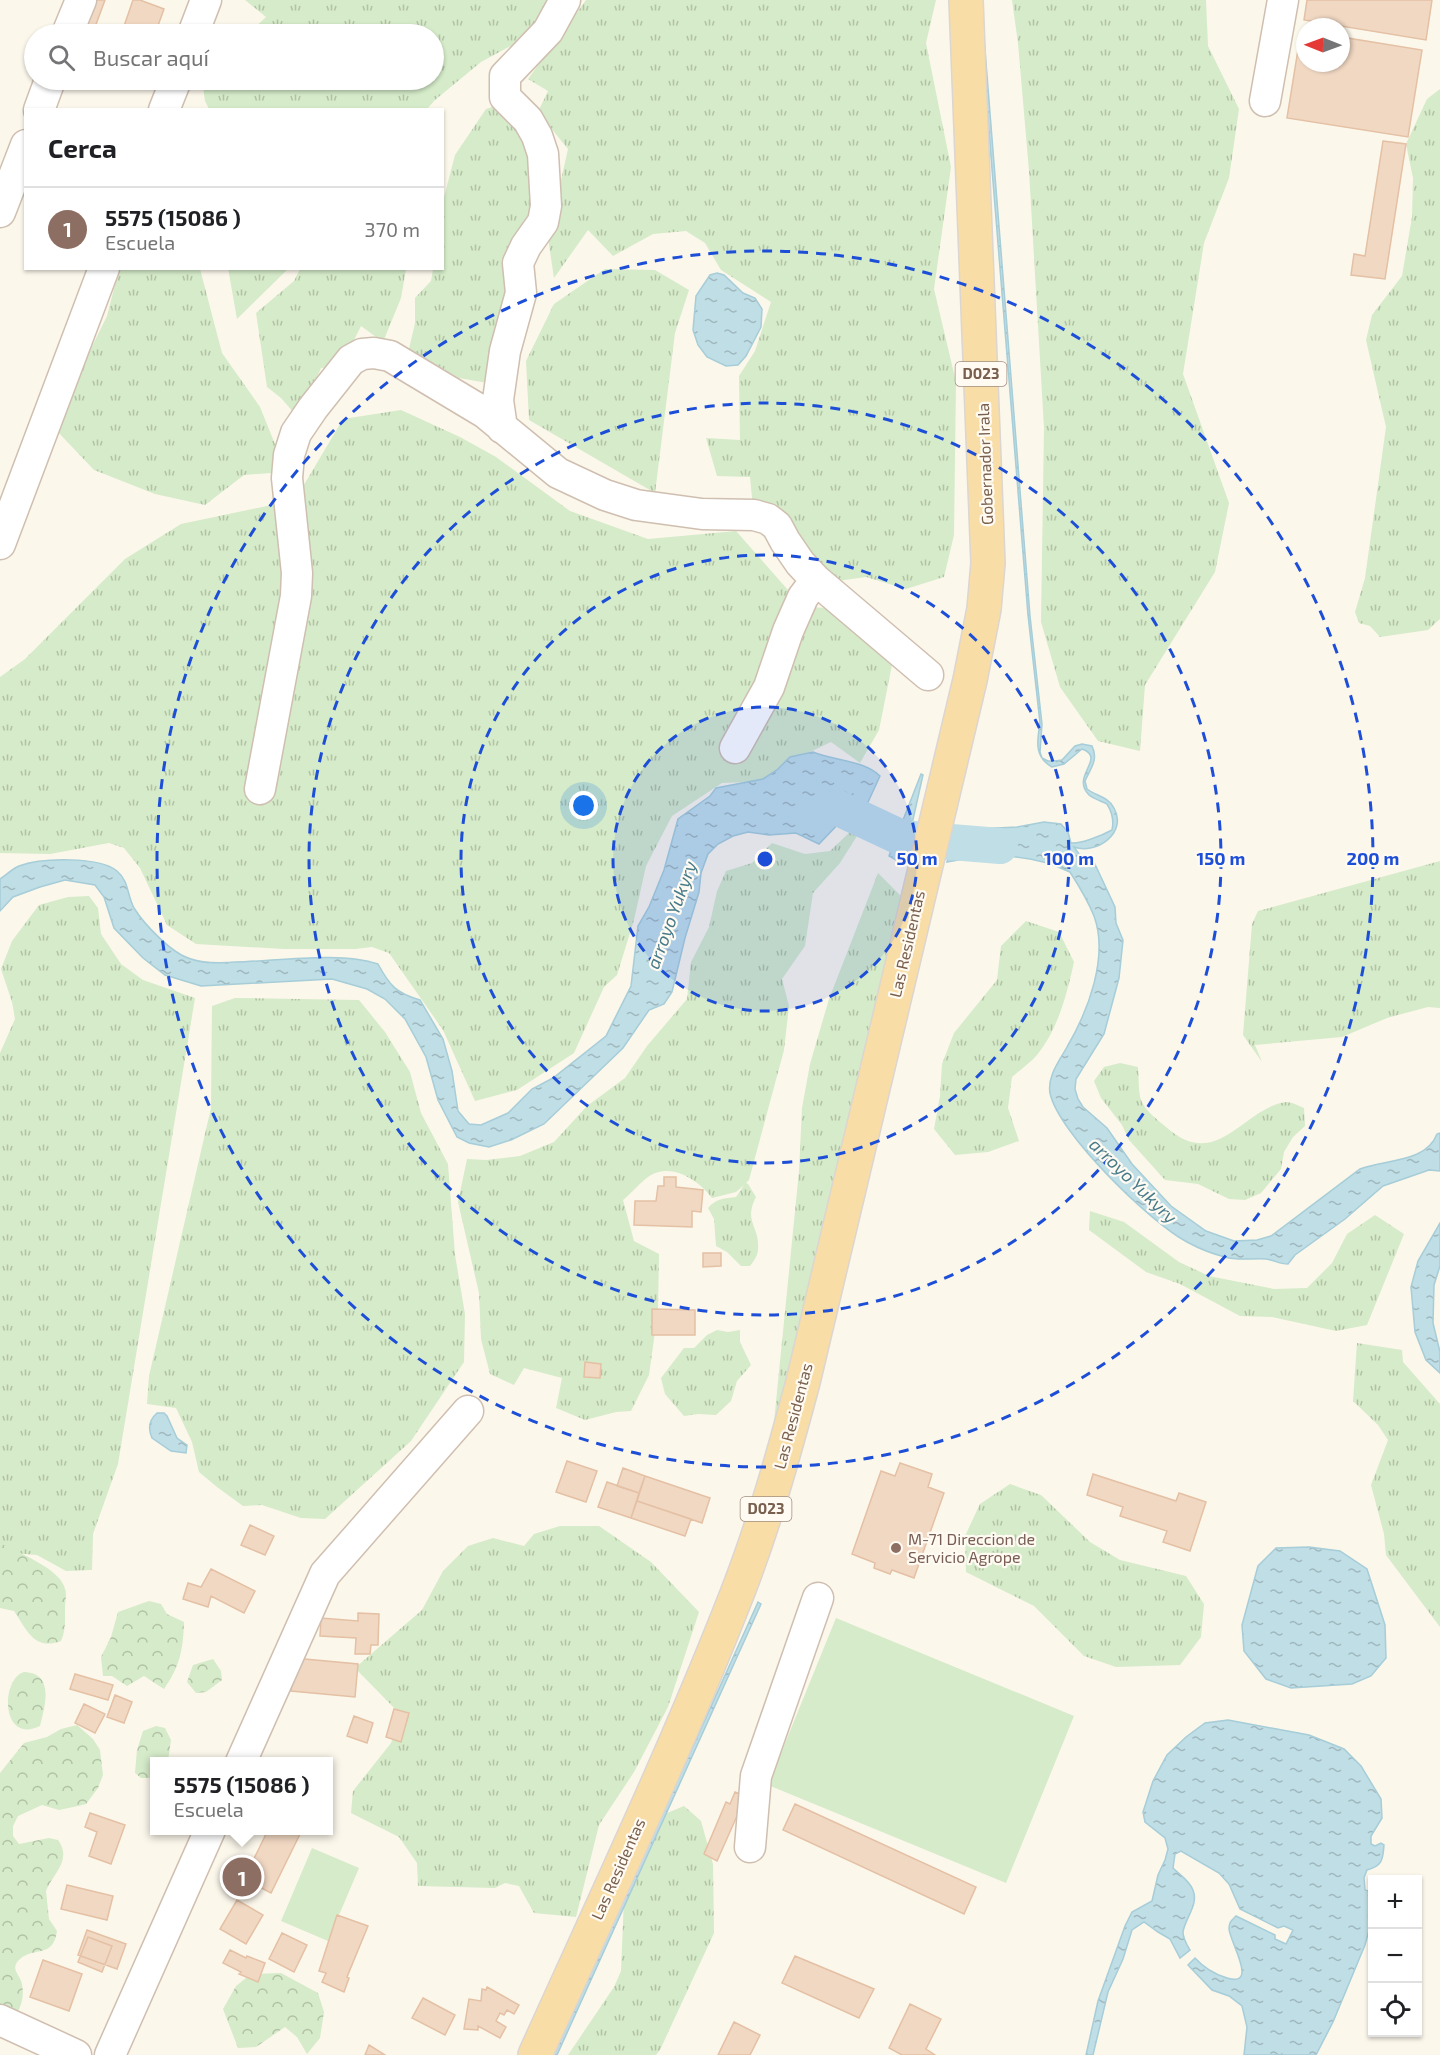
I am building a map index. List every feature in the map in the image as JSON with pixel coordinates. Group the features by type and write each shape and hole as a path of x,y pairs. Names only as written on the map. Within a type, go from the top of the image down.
{"main road":[{"name":"Gobernador Irala","path":"953,745 970,680 984,609 988,563 966,0"},
{"name":"Las Residentas","path":"535,2055 690,1707 738,1592 777,1479 803,1382 953,745"}],"street":[{"path":"72,24 81,0"},
{"path":"197,24 206,0"},
{"path":"502,428 498,400 506,351 521,293 518,263 526,246 543,222 546,206 543,154 528,120 505,97 505,76 548,31 565,0"},
{"path":"1265,101 1284,0"},
{"path":"40,108 46,90"},
{"path":"165,108 172,90"},
{"path":"0,212 24,150"},
{"path":"0,544 103,270"},
{"path":"260,789 296,596 297,573 287,478 289,455 296,433 313,408 351,360 362,354 374,353 390,356 485,413 558,473 605,495 636,505 702,514 754,515 768,519 777,526 784,542 816,580 928,675"},
{"path":"735,748 769,687 803,597 816,580"},
{"path":"243,1757 325,1574 468,1411"},
{"path":"750,1847 756,1776 818,1598"},
{"path":"110,2055 208,1835"},
{"path":"0,2020 64,2053"}],"green space":[{"path":"245,0 571,0 531,35 481,62 428,108 208,108 203,90 444,90 444,24 259,24 266,17"},
{"path":"586,0 936,0 926,43 951,167 934,289 956,382 954,535 944,577 906,589 866,577 830,582 753,508 750,477 717,476 706,438 740,440 739,376 755,351 771,302 721,270 705,243 686,231 653,234 613,256 588,230 554,278 548,238 568,149 538,112 548,91 528,79"},
{"path":"1012,0 1206,0 1208,46 1239,109 1229,178 1204,243 1183,374 1229,503 1215,572 1145,685 1140,751 1098,741 1060,687 1041,622 1044,428 1029,171"},
{"path":"1440,89 1440,619 1428,630 1380,637 1370,626 1359,623 1355,612 1365,578 1386,427 1366,340 1372,315 1402,276 1412,217 1413,178 1406,144 1427,99"},
{"path":"507,102 541,162 493,384 459,378 409,349 415,323 415,298 431,281 433,270 444,270 444,197 455,155 486,109"},
{"path":"605,269 655,270 689,290 675,333 655,493 529,420 526,361 554,304"},
{"path":"119,270 200,270 222,353 260,407 281,459 271,473 244,475 205,505 155,494 94,470 56,430 78,375 107,316"},
{"path":"228,270 287,270 237,319"},
{"path":"300,270 406,270 401,298 383,342 361,326 341,366 321,368 302,411 294,413 267,387 256,313 294,281"},
{"path":"401,410 460,437 496,457 570,511 648,539 736,531 803,607 829,608 894,655 879,730 860,763 831,742 789,762 775,781 722,783 672,816 646,866 634,920 617,975 604,987 574,1053 517,1090 475,1101 443,1030 389,953 372,947 284,949 196,944 167,925 140,868 124,848 109,843 50,854 0,853 0,677 25,659 125,559 181,524 295,500 343,419"},
{"path":"852,830 857,836 840,863 813,893 805,946 782,979 789,1006 784,1050 749,1180 746,1183 756,1197 752,1205 751,1218 758,1241 757,1256 750,1266 741,1266 727,1252 716,1246 714,1219 708,1208 717,1201 736,1197 744,1185 736,1192 712,1198 693,1180 685,1176 668,1171 651,1175 623,1200 634,1241 659,1254 658,1310 649,1375 631,1411 616,1412 585,1420 556,1408 562,1378 524,1368 514,1385 490,1374 481,1339 479,1293 458,1202 467,1159 486,1160 520,1156 554,1142 587,1106 625,1078 647,1046 687,999 691,962 709,927 717,891 726,871 752,863 772,843 805,854 830,851"},
{"path":"1440,861 1440,1008 1428,1007 1387,1018 1342,1037 1255,1045 1262,1062 1243,1035 1252,924 1258,911"},
{"path":"878,873 901,896 833,1194 783,1396 774,1422 799,1171 802,1108 810,1064 829,999"},
{"path":"89,896 98,908 101,934 121,964 143,980 195,998 118,1464 93,1534 92,1570 66,1571 37,1555 0,1552 0,1053 15,1019 1,969 12,941 39,905 68,897"},
{"path":"1026,921 1059,932 1074,962 1065,999 1044,1045 1034,1058 1012,1077 1008,1108 1019,1141 988,1152 955,1155 934,1129 940,1096 942,1064 954,1033 997,980 1001,946"},
{"path":"235,998 359,1000 385,1032 410,1072 421,1113 448,1164 455,1255 465,1314 464,1362 411,1441 325,1519 301,1518 262,1505 243,1506 199,1472 192,1442 176,1408 147,1404 149,1376 211,1108 212,1006"},
{"path":"1120,1063 1138,1067 1139,1092 1143,1104 1166,1127 1184,1139 1200,1143 1215,1141 1271,1106 1286,1102 1304,1108 1305,1126 1293,1137 1284,1152 1281,1169 1261,1193 1245,1200 1229,1199 1198,1184 1165,1180 1129,1140 1122,1125 1101,1098 1094,1081 1104,1067"},
{"path":"1090,1211 1124,1222 1179,1262 1209,1276 1274,1289 1307,1288 1332,1263 1347,1234 1375,1215 1404,1234 1367,1325 1336,1331 1272,1317 1240,1316 1180,1284 1146,1272 1089,1230"},
{"path":"717,1330 728,1332 740,1330 740,1342 751,1365 737,1381 731,1401 716,1415 684,1416 665,1394 661,1378 684,1348 694,1348 707,1335"},
{"path":"1357,1343 1402,1350 1403,1362 1440,1404 1440,1627 1386,1555 1384,1534 1371,1485 1388,1440 1378,1425 1353,1401"},
{"path":"1010,1484 1041,1495 1090,1542 1120,1560 1186,1576 1204,1604 1201,1637 1180,1665 1116,1667 1084,1656 1034,1606 966,1572 965,1536 980,1504"},
{"path":"560,1526 599,1526 651,1562 699,1612 668,1707 634,1772 599,1825 576,1917 534,1913 519,1886 505,1883 495,1888 418,1886 417,1863 399,1837 351,1813 353,1791 391,1743 401,1715 355,1668 422,1610 443,1571 468,1546 493,1538 524,1546 534,1534"},
{"path":"0,1543 47,1568 62,1582 66,1596 61,1641 44,1643 38,1641 27,1631 14,1611 0,1608"},
{"path":"149,1601 161,1604 167,1614 184,1622 180,1657 164,1689 144,1676 127,1686 112,1676 103,1676 101,1657 111,1637 118,1612"},
{"path":"836,1618 1074,1716 1006,1883 768,1785"},
{"path":"213,1659 221,1671 222,1680 206,1692 196,1693 187,1682 193,1665"},
{"path":"24,1672 40,1678 46,1692 40,1726 27,1729 17,1726 11,1719 8,1708 11,1686 16,1677"},
{"path":"77,1725 93,1739 100,1750 103,1775 98,1788 86,1804 59,1810 42,1805 18,1816 13,1826 13,1836 19,1844 49,1838 58,1840 63,1854 60,1867 46,1891 49,1919 57,1931 55,1940 47,1949 26,1955 15,1966 22,1984 21,2005 15,2017 0,2031 0,1773 24,1743"},
{"path":"156,1726 165,1728 171,1740 169,1757 150,1757 150,1778 141,1778 135,1773 137,1750 143,1731"},
{"path":"684,1806 701,1821 713,1864 714,1933 660,2050 656,2055 568,2055 614,1987 621,1971 625,1875 660,1816"},
{"path":"312,1848 359,1868 328,1941 281,1921"},
{"path":"281,1973 318,1993 324,2012 320,2038 307,2054 297,2037 285,2027 256,2047 238,2048 223,2009 236,1986 251,1974"}],"water":[{"path":"981,0 1030,616 1042,724 1040,752 1042,758 1038,748 1040,723 1028,615 986,95"},
{"path":"717,273 724,275 743,293 755,298 762,309 761,327 746,356 738,365 726,366 707,357 698,345 693,330 696,296 710,275"},
{"path":"1082,744 1092,746 1095,756 1085,781 1087,789 1109,801 1117,817 1117,826 1108,840 1092,848 1074,847 1079,854 1093,860 1115,907 1116,923 1123,940 1119,978 1104,1034 1076,1079 1075,1089 1083,1107 1107,1128 1132,1164 1171,1206 1206,1231 1234,1241 1257,1240 1271,1236 1360,1169 1414,1155 1424,1150 1440,1133 1440,1171 1429,1170 1383,1186 1345,1219 1295,1255 1288,1264 1266,1259 1235,1259 1220,1256 1191,1244 1171,1232 1108,1175 1087,1153 1070,1130 1057,1110 1050,1093 1050,1080 1089,1001 1098,966 1098,932 1094,916 1083,894 1070,872 1040,861 995,856 947,862 956,830 1017,827 1044,822 1061,824 1068,832 1071,843 1075,843 1092,839 1112,830 1113,823 1107,804 1089,795 1084,788 1083,781 1091,757 1089,753 1082,749 1064,764 1052,767 1042,758 1048,761 1062,760 1075,746"},
{"path":"813,752 857,764 880,776 858,824 844,818 819,844 796,833 769,835 748,832 733,836 718,844 708,854 701,873 699,892 672,992 664,1004 649,1010 623,1048 544,1124 511,1140 489,1147 469,1143 457,1137 438,1100 426,1057 405,1019 385,999 367,989 332,979 201,986 165,975 143,958 114,928 104,897 95,885 65,880 13,897 0,911 0,879 19,866 54,860 84,861 108,866 117,871 126,884 134,908 144,922 167,945 191,959 219,963 328,957 363,960 378,964 394,988 420,1000 443,1039 452,1071 458,1111 469,1124 481,1125 508,1113 532,1089 553,1078 606,1036 631,986 638,926 649,907 664,870 678,819 710,796 716,788 763,779 777,770 790,757"},
{"path":"921,774 923,775 903,864 889,856"},
{"path":"1440,1223 1440,1266 1434,1285 1433,1323 1440,1352 1440,1373 1426,1360 1415,1332 1411,1287 1418,1261"},
{"path":"157,1413 164,1413 167,1416 177,1438 187,1445 186,1453 171,1451 152,1438 150,1425"},
{"path":"1309,1547 1340,1551 1367,1569 1385,1625 1386,1658 1371,1676 1352,1684 1291,1688 1266,1679 1244,1651 1242,1625 1258,1566 1276,1548"},
{"path":"758,1602 761,1604 557,2055 554,2055"},
{"path":"1228,1720 1309,1735 1344,1749 1361,1766 1381,1799 1382,1818 1371,1836 1371,1844 1384,1845 1381,1862 1376,1867 1367,1870 1364,1878 1365,1890 1368,1891 1368,1934 1365,1945 1333,2022 1316,2055 1244,2055 1247,2027 1242,2006 1229,1996 1212,1990 1188,1965 1195,1958 1214,1973 1227,1978 1237,1979 1241,1976 1240,1961 1229,1928 1236,1916 1275,1935 1275,1939 1286,1944 1293,1930 1284,1926 1278,1928 1240,1909 1229,1884 1219,1873 1181,1851 1175,1854 1173,1868 1190,1884 1193,1890 1193,1906 1183,1932 1190,1950 1180,1958 1170,1939 1144,1922 1132,1930 1123,1959 1108,1992 1093,2055 1086,2055 1098,2001 1125,1926 1132,1912 1152,1901 1158,1875 1168,1849 1165,1838 1145,1822 1143,1812 1153,1781 1167,1755 1205,1723"}],"building":[{"path":"90,0 105,0 96,24 82,23"},
{"path":"133,0 140,0 164,9 159,24 125,24"},
{"path":"1307,0 1432,0 1426,40 1350,28 1350,18 1304,18"},
{"path":"1350,38 1422,50 1408,137 1287,118 1296,62 1296,72 1350,72"},
{"path":"1383,141 1406,144 1385,279 1351,275 1354,254 1365,256"},
{"path":"664,1177 676,1177 676,1187 703,1190 701,1212 692,1211 692,1227 634,1225 635,1201 656,1201 658,1186 664,1186"},
{"path":"703,1253 721,1253 721,1266 703,1267"},
{"path":"652,1309 695,1310 695,1335 652,1335"},
{"path":"585,1362 601,1364 600,1378 584,1377"},
{"path":"567,1461 597,1471 586,1502 556,1492"},
{"path":"900,1463 932,1474 928,1487 944,1493 914,1578 892,1570 890,1574 874,1568 875,1563 852,1554 881,1471 895,1476"},
{"path":"623,1468 645,1476 639,1493 617,1486"},
{"path":"1093,1474 1176,1501 1179,1493 1206,1502 1190,1551 1163,1542 1167,1531 1120,1516 1123,1507 1087,1495"},
{"path":"645,1476 710,1498 702,1523 637,1501"},
{"path":"607,1482 639,1493 631,1518 598,1507"},
{"path":"637,1501 691,1519 685,1536 631,1518"},
{"path":"250,1525 274,1536 265,1555 241,1545"},
{"path":"211,1569 255,1591 244,1613 211,1596 208,1607 183,1599 188,1583 201,1587"},
{"path":"358,1613 379,1614 378,1645 371,1645 370,1654 355,1654 356,1638 320,1636 321,1618 358,1621"},
{"path":"294,1658 358,1664 355,1697 291,1691"},
{"path":"75,1674 113,1685 108,1700 70,1689"},
{"path":"115,1695 132,1702 124,1723 107,1717"},
{"path":"84,1704 105,1714 95,1733 75,1723"},
{"path":"394,1709 409,1713 401,1742 386,1737"},
{"path":"354,1716 373,1723 367,1743 347,1736"},
{"path":"735,1792 749,1798 740,1818 737,1816 717,1861 704,1854 726,1802 730,1804"},
{"path":"795,1804 976,1887 964,1914 783,1830"},
{"path":"90,1813 125,1825 111,1864 89,1856 97,1832 85,1827"},
{"path":"266,1835 300,1835 271,1893 244,1879"},
{"path":"67,1885 113,1896 107,1920 61,1909"},
{"path":"237,1900 263,1915 246,1944 220,1929"},
{"path":"337,1915 368,1926 347,1977 349,1978 344,1992 322,1982 326,1973 319,1971"},
{"path":"87,1930 126,1944 117,1969 78,1955"},
{"path":"282,1933 307,1945 294,1972 269,1959"},
{"path":"88,1937 112,1946 102,1972 78,1962"},
{"path":"230,1950 246,1958 247,1956 265,1963 258,1982 239,1974 241,1972 223,1963"},
{"path":"795,1956 874,1989 859,2018 782,1983"},
{"path":"43,1960 82,1974 69,2011 30,1997"},
{"path":"487,1987 519,2005 514,2014 507,2010 504,2015 500,2013 496,2021 506,2027 500,2038 478,2026 478,2030 464,2029 469,1999 481,2001 482,1989 486,1990"},
{"path":"423,1998 455,2015 445,2035 412,2018"},
{"path":"910,2004 941,2019 926,2049 935,2055 902,2055 889,2048"},
{"path":"734,2022 760,2035 750,2055 718,2055"},
{"path":"369,2045 385,2055 365,2055"}],"waterway":[{"name":"arroyo Yukyry","path":"815,814 836,807 902,838 1000,846"}],"place":[{"name":"M-71 Direccion de Servicio Agrope","path":"896,1548"},
{"name":"5575 (15086 )","path":"242,1877"}]}
